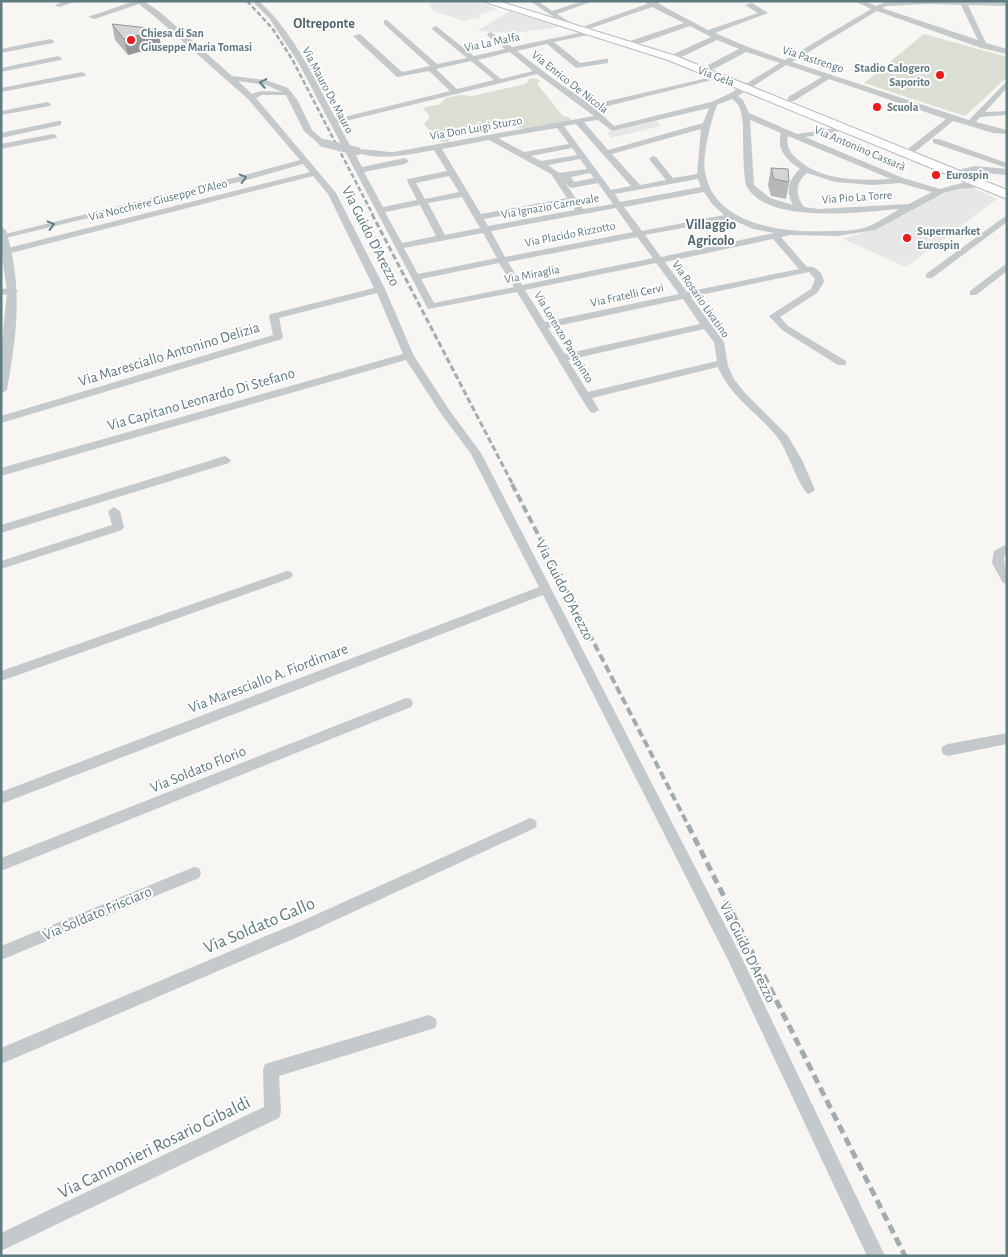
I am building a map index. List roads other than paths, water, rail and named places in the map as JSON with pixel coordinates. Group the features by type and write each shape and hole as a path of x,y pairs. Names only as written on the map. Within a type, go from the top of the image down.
{"main road":[{"name":"Via Gela","path":"487,1 672,58 940,166 1007,196"}],"street":[{"path":"58,5 74,1"},
{"path":"92,17 139,1"},
{"name":"Via Guido D'Arezzo","path":"139,1 157,14 231,78 251,98 316,173 337,202 380,289 409,356 446,413 476,453 546,589 734,957 876,1256"},
{"name":"Via Mauro De Mauro","path":"255,1 272,17 286,36 359,170"},
{"path":"533,1 580,29"},
{"path":"553,13 592,1"},
{"name":"Via La Malfa","path":"357,36 400,75 549,42 650,3 663,1"},
{"path":"858,1 875,10 1007,52"},
{"path":"964,2 984,46"},
{"path":"1006,169 986,170 964,176 942,192 862,231 834,234 789,233 753,225 731,216 716,203 705,189 700,171 706,125 714,104 732,96 854,20 892,3 1007,2"},
{"name":"Via Pastrengo","path":"650,3 708,33 745,49 970,124 1007,132"},
{"path":"708,33 764,13 749,4"},
{"path":"386,22 456,93"},
{"path":"630,44 690,24"},
{"path":"436,28 500,82"},
{"name":"Via Enrico De Nicola","path":"491,34 538,72 590,108 612,129 714,104"},
{"path":"672,58 717,37"},
{"path":"1,51 50,41"},
{"path":"549,42 579,66 605,61"},
{"path":"711,67 745,49"},
{"path":"1,70 58,58"},
{"path":"332,122 538,72"},
{"path":"1,90 82,74"},
{"path":"791,99 828,76"},
{"path":"590,108 720,77"},
{"path":"231,78 273,85 285,90 291,96"},
{"path":"970,124 1003,94 1007,83"},
{"path":"251,98 267,92 291,96"},
{"name":"Via Don Luigi Sturzo","path":"291,96 307,130 314,139 323,143 380,155 439,151 492,138 600,117"},
{"path":"732,96 739,100 746,115"},
{"path":"1,113 46,104"},
{"path":"979,114 1007,113"},
{"name":"Via Antonino Cassarà","path":"746,115 900,180 942,192"},
{"name":"Via Pio La Torre","path":"746,115 750,184 758,194 776,203 818,212 915,206"},
{"path":"907,154 952,118"},
{"path":"579,122 605,153 618,164 636,188"},
{"path":"1,136 58,124"},
{"path":"605,153 706,125"},
{"name":"Via Rosario Livatino","path":"560,126 719,342 724,369 742,397 760,412 781,434 793,453 809,490"},
{"name":"Via Antonino Cassarà","path":"797,136 846,128"},
{"path":"786,131 782,142 785,151 806,169 836,179 900,180"},
{"path":"1,147 53,136"},
{"path":"492,138 554,172 566,175 593,170"},
{"path":"936,141 1006,169"},
{"path":"523,155 574,146"},
{"path":"359,170 439,151"},
{"name":"Via Lorenzo Panepinto","path":"439,151 502,260 594,410"},
{"path":"539,164 583,156"},
{"path":"653,159 671,181"},
{"path":"1,390 7,328 6,265 3,240 244,178 305,160"},
{"path":"776,203 790,202 794,199 794,180 797,175 806,169"},
{"name":"Via Miraglia","path":"359,170 431,307 789,233"},
{"path":"554,172 581,213"},
{"name":"Via Nocchiere Giuseppe D'Aleo","path":"3,240 316,173"},
{"path":"442,238 411,181 452,173"},
{"path":"566,175 572,185 600,180"},
{"path":"608,193 701,176"},
{"name":"Via Ignazio Carnevale","path":"398,246 705,189"},
{"path":"380,210 464,194"},
{"name":"Via Pio La Torre","path":"794,199 802,210"},
{"path":"478,217 573,200"},
{"name":"Via Placido Rizzotto","path":"415,277 731,216"},
{"path":"929,276 1007,218"},
{"path":"776,237 804,269 810,269 818,273 820,280 814,292 774,316 785,328 842,363"},
{"path":"973,293 1007,266"},
{"name":"Via Fratelli Cervi","path":"542,326 804,269"},
{"name":"Via Maresciallo Antonino Delizia","path":"1,420 278,337 274,316 380,289"},
{"path":"562,358 707,325"},
{"name":"Via Capitano Leonardo Di Stefano","path":"1,472 409,356"},
{"path":"585,396 723,363"},
{"path":"1,529 225,460"},
{"path":"1,565 118,527 114,511"},
{"path":"1007,548 998,554 998,563 1007,580"},
{"path":"1,676 287,575"},
{"name":"Via Maresciallo A. Fiordimare","path":"1,798 546,589"},
{"name":"Via Soldato Florio","path":"1,865 406,703"},
{"path":"948,750 1007,738"},
{"name":"Via Soldato Gallo","path":"1,1056 309,925 530,824"},
{"name":"Via Soldato Frisciaro","path":"1,953 194,873"},
{"name":"Via Cannonieri Rosario Gibaldi","path":"1,1242 274,1112 271,1070 429,1023"}],"railway":[{"path":"247,1 272,28 292,59 373,215"},
{"path":"372,214 513,485"},
{"path":"512,484 689,827"},
{"path":"688,825 905,1256"}],"place":[{"name":"Chiesa di San Giuseppe Maria Tomasi","path":"131,40"},
{"name":"Stadio Calogero Saporito","path":"940,75"},
{"name":"Scuola","path":"877,107"},
{"name":"Eurospin","path":"936,175"},
{"name":"Supermarket Eurospin","path":"907,238"}],"district":[{"name":"Oltreponte","path":"324,23"},
{"name":"Villaggio Agricolo","path":"711,232"}]}
